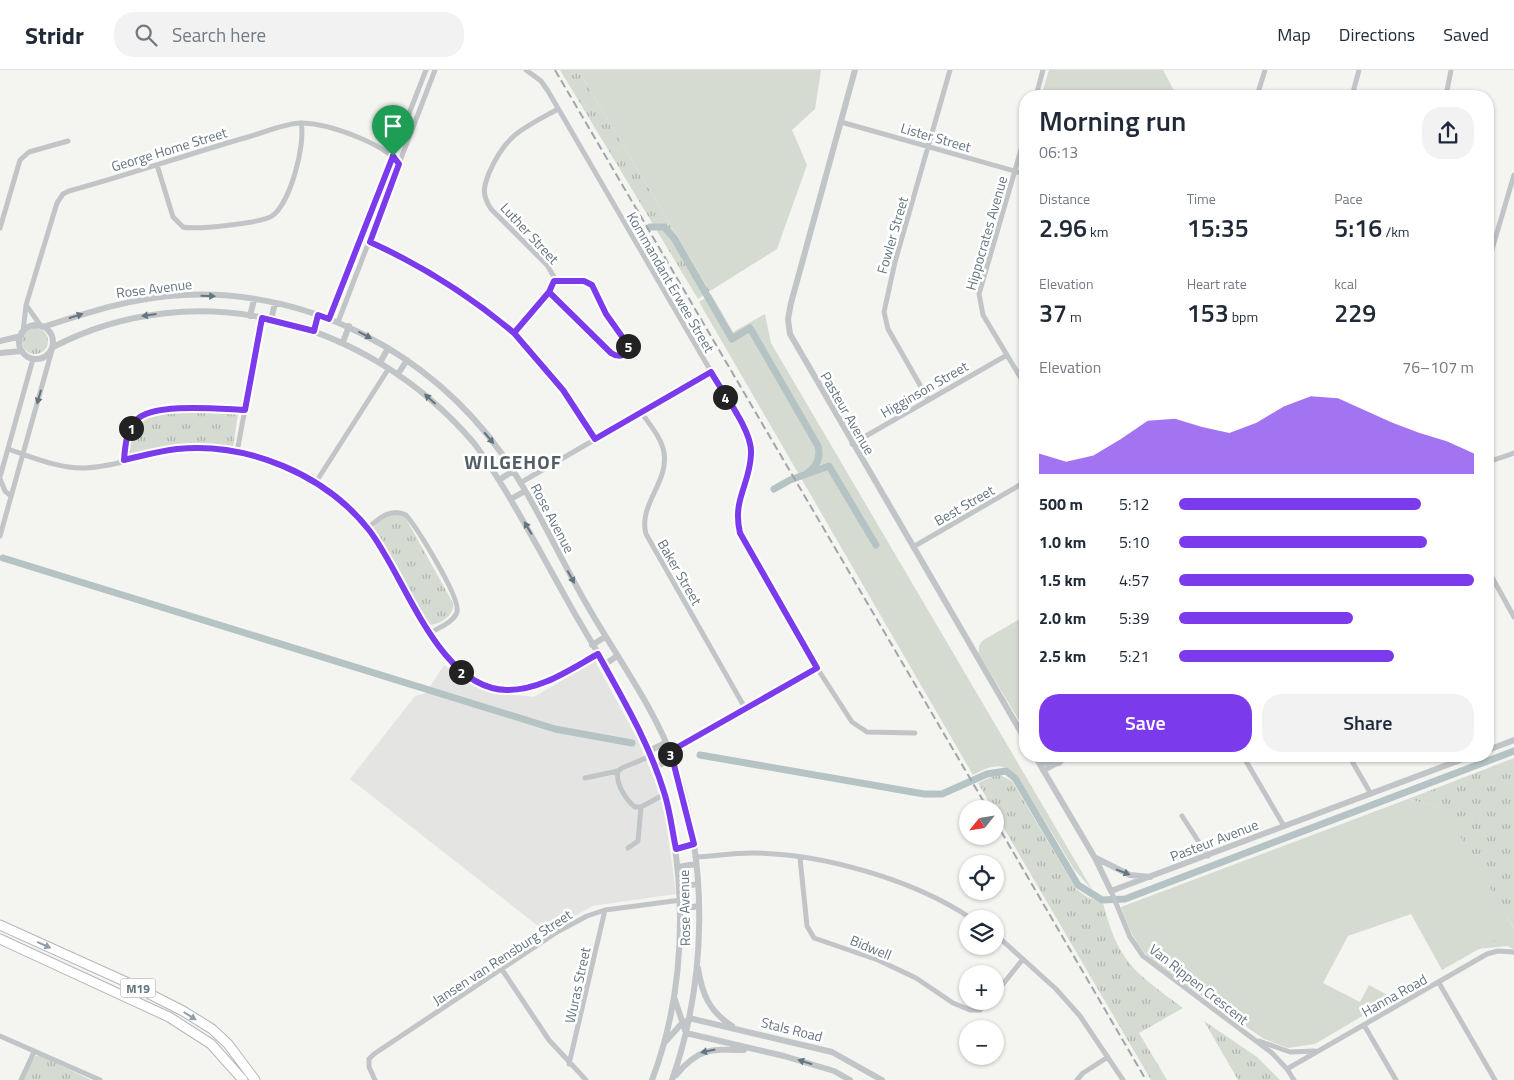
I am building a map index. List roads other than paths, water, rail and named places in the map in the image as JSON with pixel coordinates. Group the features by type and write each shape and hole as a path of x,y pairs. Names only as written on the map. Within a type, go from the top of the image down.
{"highway":[{"name":"M19","path":"0,925 175,1007 212,1029 243,1062 255,1080"},
{"name":"M19","path":"0,939 169,1017 210,1044 235,1069 243,1080"},
{"path":"105,987 109,975"},
{"path":"169,1017 175,1007"},
{"path":"235,1069 243,1062"}],"street":[{"path":"329,319 426,70"},
{"path":"338,322 435,70"},
{"name":"Kommandant Erwee Street","path":"526,70 541,81 745,430 751,448 748,474 738,501 740,533 817,668 857,727 875,733 915,733"},
{"name":"Pasteur Avenue","path":"856,70 791,303 788,326 793,342 1019,729"},
{"name":"Fowler Street","path":"928,399 888,329 884,312 888,290 950,70"},
{"path":"1038,90 1044,70"},
{"path":"1260,90 1265,70"},
{"path":"1354,90 1359,70"},
{"path":"1447,90 1451,70"},
{"name":"Luther Street","path":"514,333 549,292 554,281 553,273 491,209 483,190 495,159 510,137 558,109"},
{"name":"Lister Street","path":"841,122 1019,173"},
{"path":"157,165 173,217 184,227 198,228 266,219 274,214 284,202 295,172 303,136 301,123"},
{"name":"George Home Street","path":"22,334 26,304 57,203 63,194 197,151 301,123 322,126 356,137 393,156"},
{"path":"0,228 20,160 29,152 68,141"},
{"path":"393,156 399,164"},
{"name":"Hippocrates Avenue","path":"1019,158 979,294 984,316 1019,375"},
{"path":"1494,242 1514,175"},
{"path":"362,238 444,280 487,310 514,333 563,390 595,439"},
{"path":"549,292 611,353 619,356 628,352 628,345 606,314 592,285 584,281 554,281"},
{"name":"Rose Avenue","path":"42,326 108,306 160,298 215,296 275,303 349,326 407,360 442,388 469,415 501,453 525,491 605,637 644,701 672,759 694,844 698,906 697,960 690,1018 673,1079"},
{"path":"250,316 254,300"},
{"path":"271,320 275,303"},
{"path":"0,536 52,348 53,338 26,304"},
{"name":"Rose Avenue","path":"52,348 84,332 133,317 184,312 250,316 271,320 314,331 343,342 389,368 411,382 452,419 475,444 511,500 604,664 650,754 665,794 676,849 682,908 674,996 664,1043 652,1080"},
{"path":"314,331 318,315"},
{"path":"237,452 262,318"},
{"path":"0,341 22,334 31,326 42,326"},
{"path":"343,342 349,326"},
{"path":"22,334 20,346 22,352"},
{"path":"0,353 22,352 33,359 42,358 52,348"},
{"path":"380,363 388,348"},
{"name":"Higginson Street","path":"852,444 1007,355"},
{"path":"11,496 4,491 0,478 33,359"},
{"path":"398,374 407,360"},
{"path":"316,482 389,368"},
{"path":"520,483 711,372"},
{"path":"124,460 131,426 138,418 158,411 177,408 245,410"},
{"name":"Baker Street","path":"642,412 662,447 665,460 664,469 645,516 646,534 745,708"},
{"path":"8,449 61,465 84,468 177,449 237,452 276,463 316,482 368,528 430,633 443,652 462,673 482,683 506,690 535,686 547,682 598,654"},
{"path":"1494,460 1514,453"},
{"path":"499,480 513,471"},
{"name":"Best Street","path":"913,547 1019,488"},
{"path":"511,500 525,491"},
{"path":"368,528 386,514 395,512 406,515 449,585 457,603 457,612 451,621 430,633"},
{"path":"1494,581 1514,616"},
{"path":"592,645 605,637"},
{"path":"604,664 617,656"},
{"path":"669,752 817,668"},
{"path":"1494,748 1514,740"},
{"path":"585,778 618,771 665,744"},
{"path":"655,767 672,759"},
{"path":"1038,762 1095,858 1112,892"},
{"path":"1044,762 1048,764 1059,763"},
{"path":"1247,762 1284,826"},
{"path":"1352,762 1371,794"},
{"name":"Pasteur Avenue","path":"1112,892 1455,762"},
{"path":"1044,771 1059,763"},
{"path":"618,771 617,779 628,800 635,807 642,807 665,794"},
{"path":"628,848 638,841 642,807"},
{"path":"1182,816 1208,856"},
{"path":"676,849 694,844"},
{"path":"678,868 695,861 752,853 800,858 858,868 905,884 959,912"},
{"name":"Bidwell","path":"800,858 807,926 814,938 856,951 916,978 959,1005"},
{"path":"1095,858 1130,875 1153,877"},
{"path":"680,887 697,884"},
{"name":"Van Rippen Crescent","path":"1112,892 1130,937 1149,962 1272,1053 1287,1069 1294,1080"},
{"name":"Jansen van Rensburg Street","path":"375,1080 369,1067 369,1060 374,1054 557,932 604,910 681,900"},
{"path":"682,908 698,906"},
{"name":"Wuras Street","path":"570,1064 604,910"},
{"path":"1004,942 1056,989 1080,1016 1123,1080"},
{"name":"Hanna Road","path":"1287,1069 1317,1050 1439,983 1487,954 1498,951 1514,952"},
{"path":"1004,983 1023,959"},
{"path":"697,960 701,988 707,1003 722,1020 737,1029"},
{"path":"501,968 548,1040 586,1080"},
{"path":"1439,983 1495,1080"},
{"path":"674,996 686,1033"},
{"path":"664,1043 682,1022 690,1018"},
{"name":"Stals Road","path":"690,1018 832,1052 880,1079"},
{"path":"1364,1025 1396,1080"},
{"name":"Stals Road","path":"686,1033 784,1056 834,1071 850,1080"},
{"path":"1243,1033 1280,1050 1298,1053 1317,1050"},
{"path":"0,1036 100,1080"},
{"path":"673,1079 690,1060 705,1051 752,1050"},
{"path":"21,1080 34,1052"},
{"path":"1078,1080 1083,1073 1108,1057"}],"waterway":[{"path":"650,227 664,227 674,238 732,339 750,328 818,446 817,462 806,474"},
{"path":"774,489 790,480 829,466 876,545"},
{"path":"3,558 555,729 632,743"},
{"path":"1494,759 1514,751"},
{"path":"700,755 924,794 942,794 987,774 1006,771 1015,778 1078,885 1102,900 1125,899 1485,762"}],"railway":[{"path":"555,70 983,800"},
{"path":"1004,836 1146,1080"}],"district":[{"name":"WILGEHOF","path":"513,461"}]}
